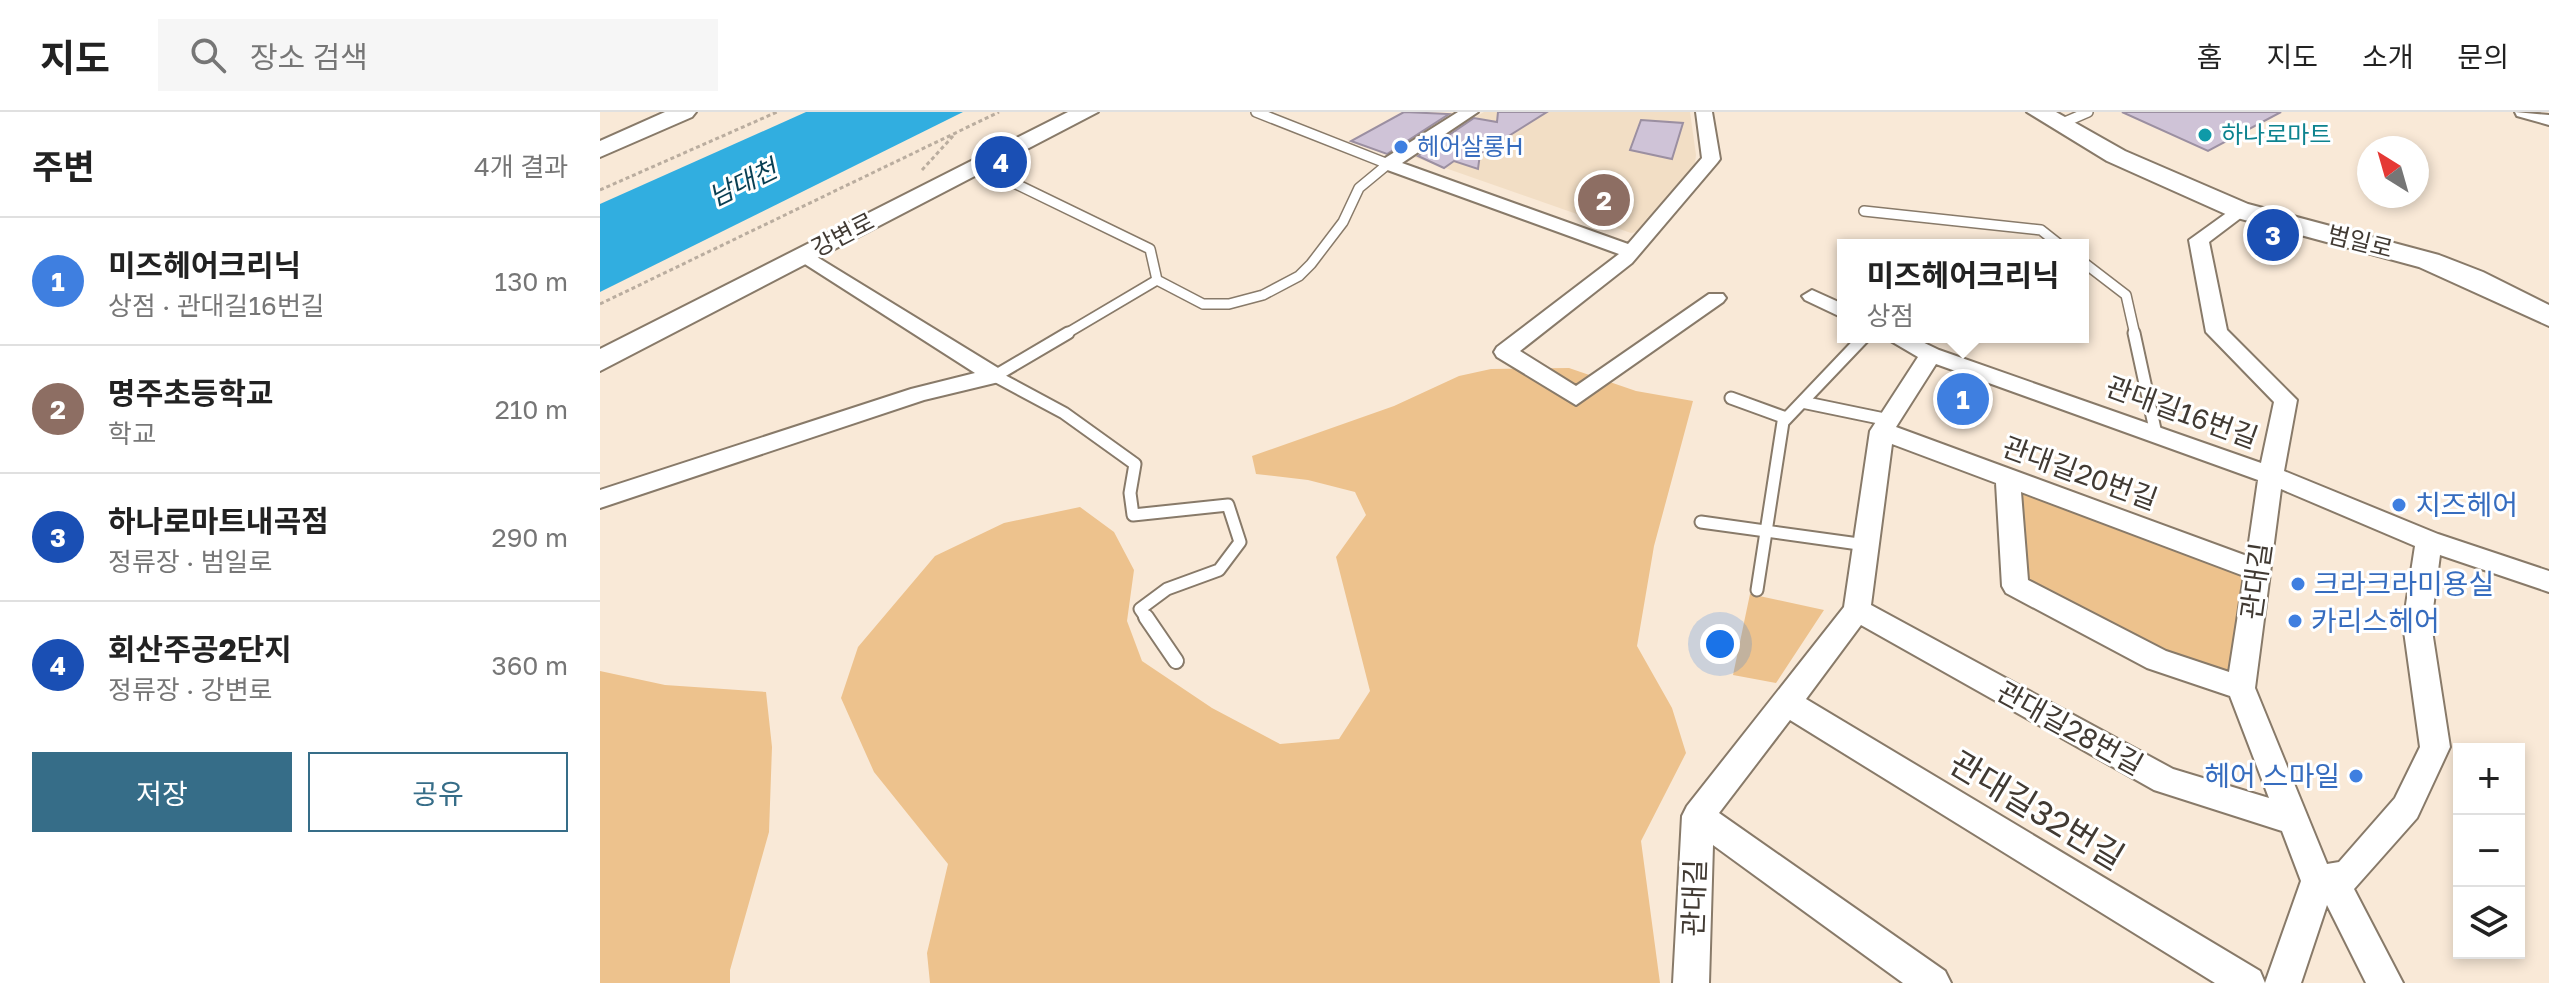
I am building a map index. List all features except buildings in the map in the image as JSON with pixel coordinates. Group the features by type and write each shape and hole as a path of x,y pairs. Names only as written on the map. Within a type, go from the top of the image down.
{"street":[{"path":"600,150 684,112"},
{"name":"강변로","path":"600,361 1086,112"},
{"path":"1388,164 1470,112"},
{"path":"1704,112 1711,159 1632,252 1505,352 1576,397 1716,298"},
{"path":"2523,112 2549,120"},
{"name":"범일로","path":"2048,119 2116,156 2239,210 2429,261 2473,278 2549,317"},
{"path":"1388,164 1632,252"},
{"name":"관대길","path":"2239,210 2199,240 2217,332 2286,400 2271,475 2241,688 2293,820 2324,880 2385,983"},
{"path":"804,255 995,376"},
{"path":"1812,296 1837,309"},
{"name":"관대길16번길","path":"1907,343 1931,355 2271,475 2429,541 2549,582"},
{"path":"1931,355 1885,426 1857,610 1698,816 1933,983"},
{"path":"600,499 919,394 995,376"},
{"name":"관대길20번길","path":"1885,426 2008,478 2257,570"},
{"path":"2008,478 2015,586 2157,660 2241,688"},
{"path":"2283,983 2324,880 2348,876 2406,808 2435,747 2417,624 2429,541"},
{"name":"관대길28번길","path":"1857,610 2165,780 2293,820"},
{"name":"관대길32번길","path":"1786,702 2248,983"},
{"name":"관대길","path":"1691,983 1698,816"}],"lane":[{"path":"1010,181 1150,249 1157,280 1203,304 1229,304 1263,295 1299,276 1311,264 1343,222 1359,188 1388,164 1256,112"},
{"path":"2048,119 2088,112"},
{"path":"1864,211 2041,230 2052,239"},
{"path":"2089,267 2126,295 2156,434"},
{"path":"995,376 1157,280"},
{"path":"1757,590 1783,422 1858,343"},
{"path":"995,376 1064,413 1135,464 1130,493 1133,515 1228,505 1240,542 1219,570 1167,589 1140,609 1176,661"},
{"path":"1731,398 1786,418"},
{"path":"1802,402 1885,426"},
{"path":"1701,522 1866,545"}],"path":[{"path":"600,190 777,112"},
{"path":"600,304 999,112"}],"shaded area":[{"path":"1484,112 1690,112 1696,155 1694,171 1649,230 1631,233 1411,156"},
{"path":"1569,368 1636,391 1693,401 1654,546 1637,646 1672,708 1686,753 1641,841 1660,983 930,983 927,953 948,864 874,772 841,698 858,647 935,556 1004,523 1080,507 1114,532 1134,570 1127,621 1142,661 1212,708 1280,744 1339,739 1370,691 1336,557 1366,515 1355,492 1308,480 1256,474 1252,456 1394,406 1459,376 1491,369"},
{"path":"2008,478 2257,570 2241,688 2015,586"},
{"path":"1750,594 1824,610 1776,683 1733,675"},
{"path":"600,671 665,685 766,692 772,747 769,832 730,970 730,983 600,983"}],"water":[{"name":"남대천","path":"806,112 963,112 600,292 600,204"}],"place":[{"name":"하나로마트","path":"2205,135"},
{"name":"헤어살롱H","path":"1401,147"},
{"name":"회산주공2단지","path":"1001,162"},
{"name":"명주초등학교","path":"1604,200"},
{"name":"하나로마트내곡점","path":"2273,235"},
{"name":"미즈헤어크리닉","path":"1963,399"},
{"name":"치즈헤어","path":"2399,505"},
{"name":"크라크라미용실","path":"2298,584"},
{"name":"카리스헤어","path":"2295,621"},
{"name":"헤어 스마일","path":"2356,776"}]}
